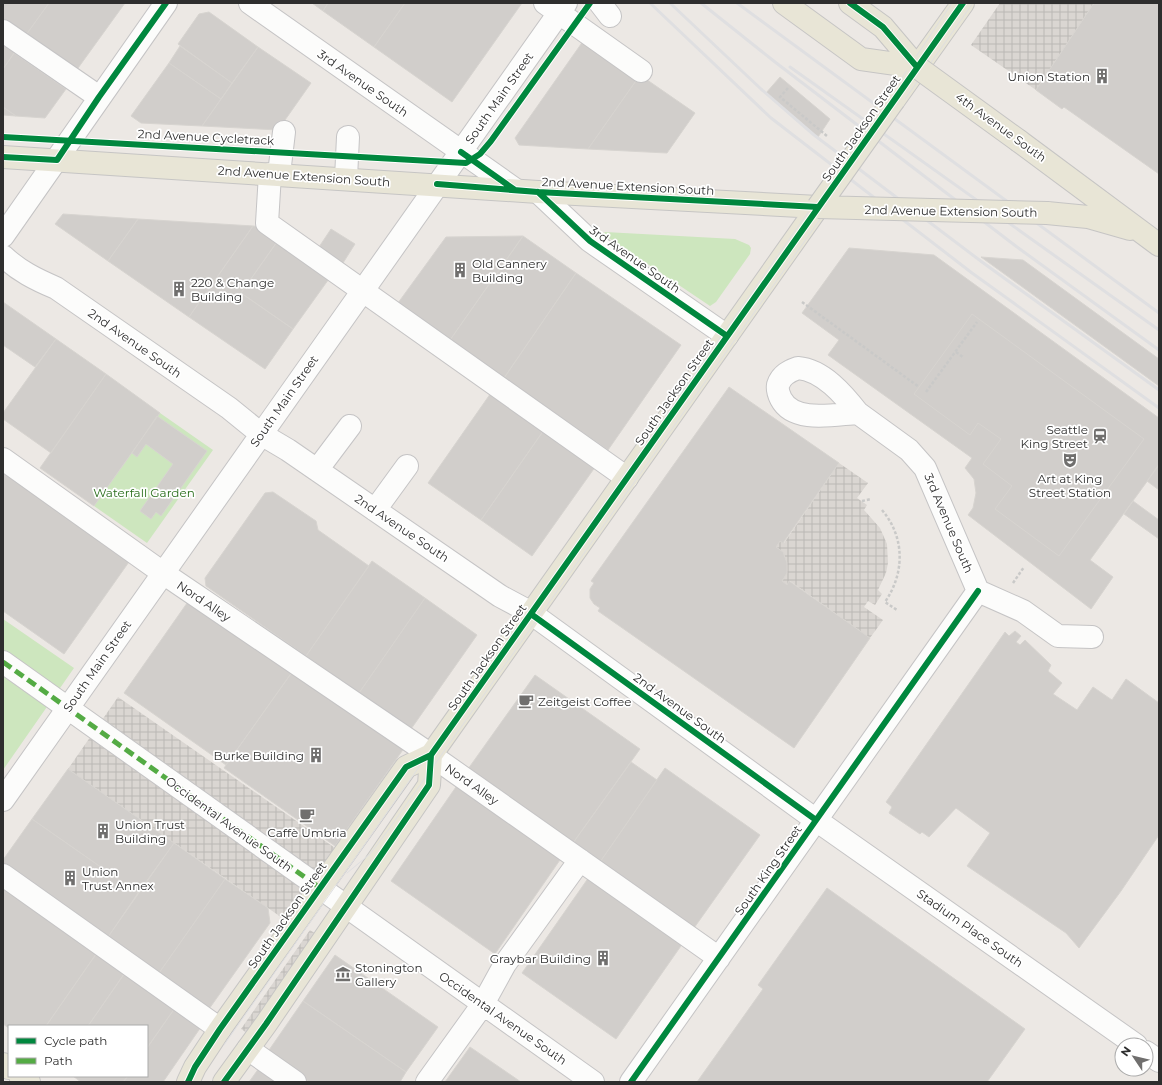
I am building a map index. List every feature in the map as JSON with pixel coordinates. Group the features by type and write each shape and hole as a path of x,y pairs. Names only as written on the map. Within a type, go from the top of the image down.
{"main road":[{"path":"784,3 861,59 917,67"},
{"name":"4th Avenue South","path":"850,3 883,27 917,67 1101,200 1155,242"},
{"name":"South Jackson Street","path":"188,1082 195,1067 220,1029 406,767 431,755 962,3"},
{"name":"2nd Avenue Extension South","path":"3,157 438,184 538,192 818,207 1065,214 1110,222 1155,242"},
{"path":"224,1082 346,908 429,785 431,755"}],"street":[{"path":"3,236 166,3"},
{"name":"3rd Avenue South","path":"250,3 516,190"},
{"path":"556,6 641,70"},
{"name":"South Main Street","path":"3,800 461,152 556,6"},
{"path":"3,31 99,97"},
{"path":"284,132 267,223 627,478"},
{"path":"346,178 348,137"},
{"name":"3rd Avenue South","path":"538,192 590,241 727,336"},
{"name":"2nd Avenue South","path":"3,256 16,268 30,277 56,288 229,408 261,434 317,470 500,596 531,614 816,820"},
{"name":"3rd Avenue South","path":"858,413 909,450 925,468 978,592"},
{"path":"317,470 350,426"},
{"name":"Nord Alley","path":"3,459 163,573 431,755 719,958"},
{"path":"375,510 406,466"},
{"path":"978,592 1023,611 1058,636 1092,637"},
{"name":"South King Street","path":"631,1082 978,592"},
{"name":"Occidental Avenue South","path":"3,662 346,908 593,1082"},
{"name":"Stadium Place South","path":"816,820 1126,1037"},
{"path":"428,1082 483,1004 505,964 580,860"},
{"path":"3,875 220,1029"},
{"path":"248,1049 295,1082"}],"path":[{"path":"788,88 780,97 827,136"},
{"path":"802,302 919,387"},
{"path":"926,392 977,322"},
{"path":"956,352 962,357"},
{"path":"862,501 871,499"},
{"path":"882,510 894,528 900,555 900,570 896,583 885,602 897,610"},
{"path":"1012,584 1024,567"}],"green space":[{"path":"605,232 735,239 749,245 751,248 750,254 716,302 710,306 603,234"},
{"name":"Waterfall Garden","path":"160,413 213,450 147,543 94,506"},
{"path":"3,619 74,668 3,770"}],"shaded area":[{"path":"1000,3 1094,3 1036,90 971,45"},
{"path":"839,463 868,483 857,498 867,505 864,510 880,528 887,544 888,563 886,573 878,590 882,594 875,605 868,601 864,607 883,620 870,638 790,581 787,585 782,581 787,573 787,563 783,552 776,547 780,541 784,543"},
{"path":"118,697 338,850 288,922 68,769"},
{"path":"310,930 319,936 247,1033 241,1029"}],"building":[{"path":"3,3 49,3 23,39 3,25"},
{"path":"49,3 125,3 73,75 23,39"},
{"path":"312,3 328,3 323,11"},
{"path":"328,3 405,3 374,47 323,11"},
{"path":"405,3 522,3 452,102 374,47"},
{"name":"Union Station","path":"1094,3 1159,3 1159,174 1064,107 1062,109 1036,90"},
{"path":"209,12 258,47 232,83 178,44 199,14"},
{"path":"586,37 640,75 588,149 519,145 515,138"},
{"path":"3,44 15,52 3,69"},
{"path":"180,46 232,83 221,99 169,63"},
{"path":"258,47 311,83 278,130 202,126"},
{"path":"14,53 66,89 45,118 16,116 3,107 3,69"},
{"path":"169,63 221,99 202,126 141,123 131,116"},
{"path":"640,75 695,113 667,153 588,149"},
{"path":"780,77 830,119 818,137 766,93"},
{"path":"3,107 16,116 3,115"},
{"path":"63,214 138,219 108,261 55,224"},
{"name":"220 & Change Building","path":"138,219 253,226 189,317 108,261"},
{"path":"253,226 262,227 279,239 241,293 293,329 265,369 189,317"},
{"path":"331,229 355,244 343,263 319,247"},
{"name":"Old Cannery Building","path":"523,236 450,340 398,303 446,237"},
{"path":"523,236 576,273 504,378 450,340"},
{"path":"279,239 331,276 293,329 241,293"},
{"path":"849,248 934,255 1159,418 1159,465 1090,560 1113,577 1091,609 968,515 973,508 976,493 974,479 965,468 972,458 828,355 839,340 802,313"},
{"path":"981,257 1023,260 1159,359 1159,386"},
{"path":"576,273 681,345 608,450 504,378"},
{"path":"3,302 56,339 35,367 3,345"},
{"path":"972,314 1144,439 1059,556 995,509 1012,486 983,464 1001,439 978,423 970,435 914,394"},
{"path":"56,339 106,374 51,453 3,419 3,413"},
{"path":"106,374 160,413 94,506 40,468"},
{"path":"729,387 839,463 783,543 780,541 776,547 783,552 787,563 787,573 782,581 787,585 789,581 870,638 794,748 598,611 600,608 594,604 590,598 590,589 594,583 591,581"},
{"path":"493,390 546,427 481,520 428,483"},
{"path":"157,416 207,451 161,516 156,512 151,519 140,511 173,464 146,444 137,457 132,453"},
{"path":"546,427 598,463 532,556 481,520"},
{"path":"1159,464 1159,490 1147,481"},
{"path":"3,469 131,559 64,654 3,611"},
{"path":"273,492 316,521 318,530 369,566 306,656 206,586 205,578 265,493"},
{"path":"1133,501 1159,520 1159,539 1124,514"},
{"path":"372,561 425,598 359,693 306,656"},
{"path":"192,596 295,668 226,765 124,693"},
{"path":"425,598 477,635 411,729 359,693"},
{"path":"1015,631 1021,636 1016,642 1020,645 1025,640 1051,665 1048,671 1062,683 1053,694 1077,710 1093,687 1112,700 1126,679 1159,703 1159,835 1121,891 1079,948 1066,933 967,866 990,833 956,808 929,837 922,832 920,834 889,813 892,807 886,802 1005,632 1009,636"},
{"name":"Burke Building","path":"295,668 407,744 335,846 224,768"},
{"path":"535,675 640,749 573,843 468,769"},
{"path":"631,762 657,780 600,862 573,843"},
{"path":"665,768 760,835 694,928 600,862"},
{"name":"Union Trust Building","path":"68,769 174,843 138,893 32,819"},
{"path":"458,784 562,857 495,954 391,881"},
{"name":"Union Trust Annex","path":"32,819 138,893 108,937 3,863 3,860"},
{"path":"174,843 225,879 159,973 108,937"},
{"name":"Graybar Building","path":"589,877 683,943 616,1039 522,973"},
{"path":"225,879 268,908 270,923 209,1009 159,973"},
{"path":"3,882 99,950 47,1025 8,1025 8,1027 3,1024"},
{"path":"827,888 1025,1029 987,1082 697,1082 763,989 758,985"},
{"path":"96,954 124,974 89,1025 47,1025"},
{"path":"335,955 438,1027 406,1072 303,1001"},
{"path":"127,970 177,1005 148,1047 148,1025 89,1025"},
{"path":"303,1001 406,1072 400,1082 309,1082 267,1053"},
{"path":"177,1005 203,1024 163,1082 123,1082 127,1077 148,1077 148,1047"},
{"path":"470,1047 521,1082 445,1082"},
{"path":"262,1064 288,1082 249,1082"},
{"path":"74,1077 127,1077 123,1082 81,1082"}],"tram line":[{"path":"224,1045 889,97 952,3"},
{"path":"347,873 370,854 389,829 973,3"}],"railway":[{"path":"650,3 771,118 972,273 1159,408"},
{"path":"670,3 761,89 814,135 982,262 1159,390"},
{"path":"701,3 775,62 1017,247 1159,350"},
{"path":"737,3 1159,313"},
{"path":"790,67 1159,330"}],"marked path":[{"path":"3,662 320,888"}],"cycle path":[{"path":"3,157 57,160 99,97 166,3"},
{"name":"2nd Avenue Cycletrack","path":"3,137 466,163 480,154 491,141 590,3"},
{"path":"850,3 883,27 917,67"},
{"path":"188,1082 195,1067 220,1029 406,767 431,755 963,3"},
{"path":"461,152 515,190"},
{"path":"437,184 538,192 818,207"},
{"path":"538,192 590,241 727,336"},
{"path":"631,1082 978,591"},
{"path":"531,614 816,820"},
{"path":"224,1082 266,1024 429,785 431,755"}],"place":[{"name":"Union Station","path":"1102,76"},
{"name":"Old Cannery Building","path":"460,270"},
{"name":"220 & Change Building","path":"179,289"},
{"name":"Seattle King Street","path":"1100,436"},
{"name":"Art at King Street Station","path":"1070,460"},
{"name":"Zeitgeist Coffee","path":"526,701"},
{"name":"Burke Building","path":"316,755"},
{"name":"Caffè Umbria","path":"307,815"},
{"name":"Union Trust Building","path":"103,831"},
{"name":"Union Trust Annex","path":"70,878"},
{"name":"Graybar Building","path":"603,958"},
{"name":"Stonington Gallery","path":"343,974"}]}
